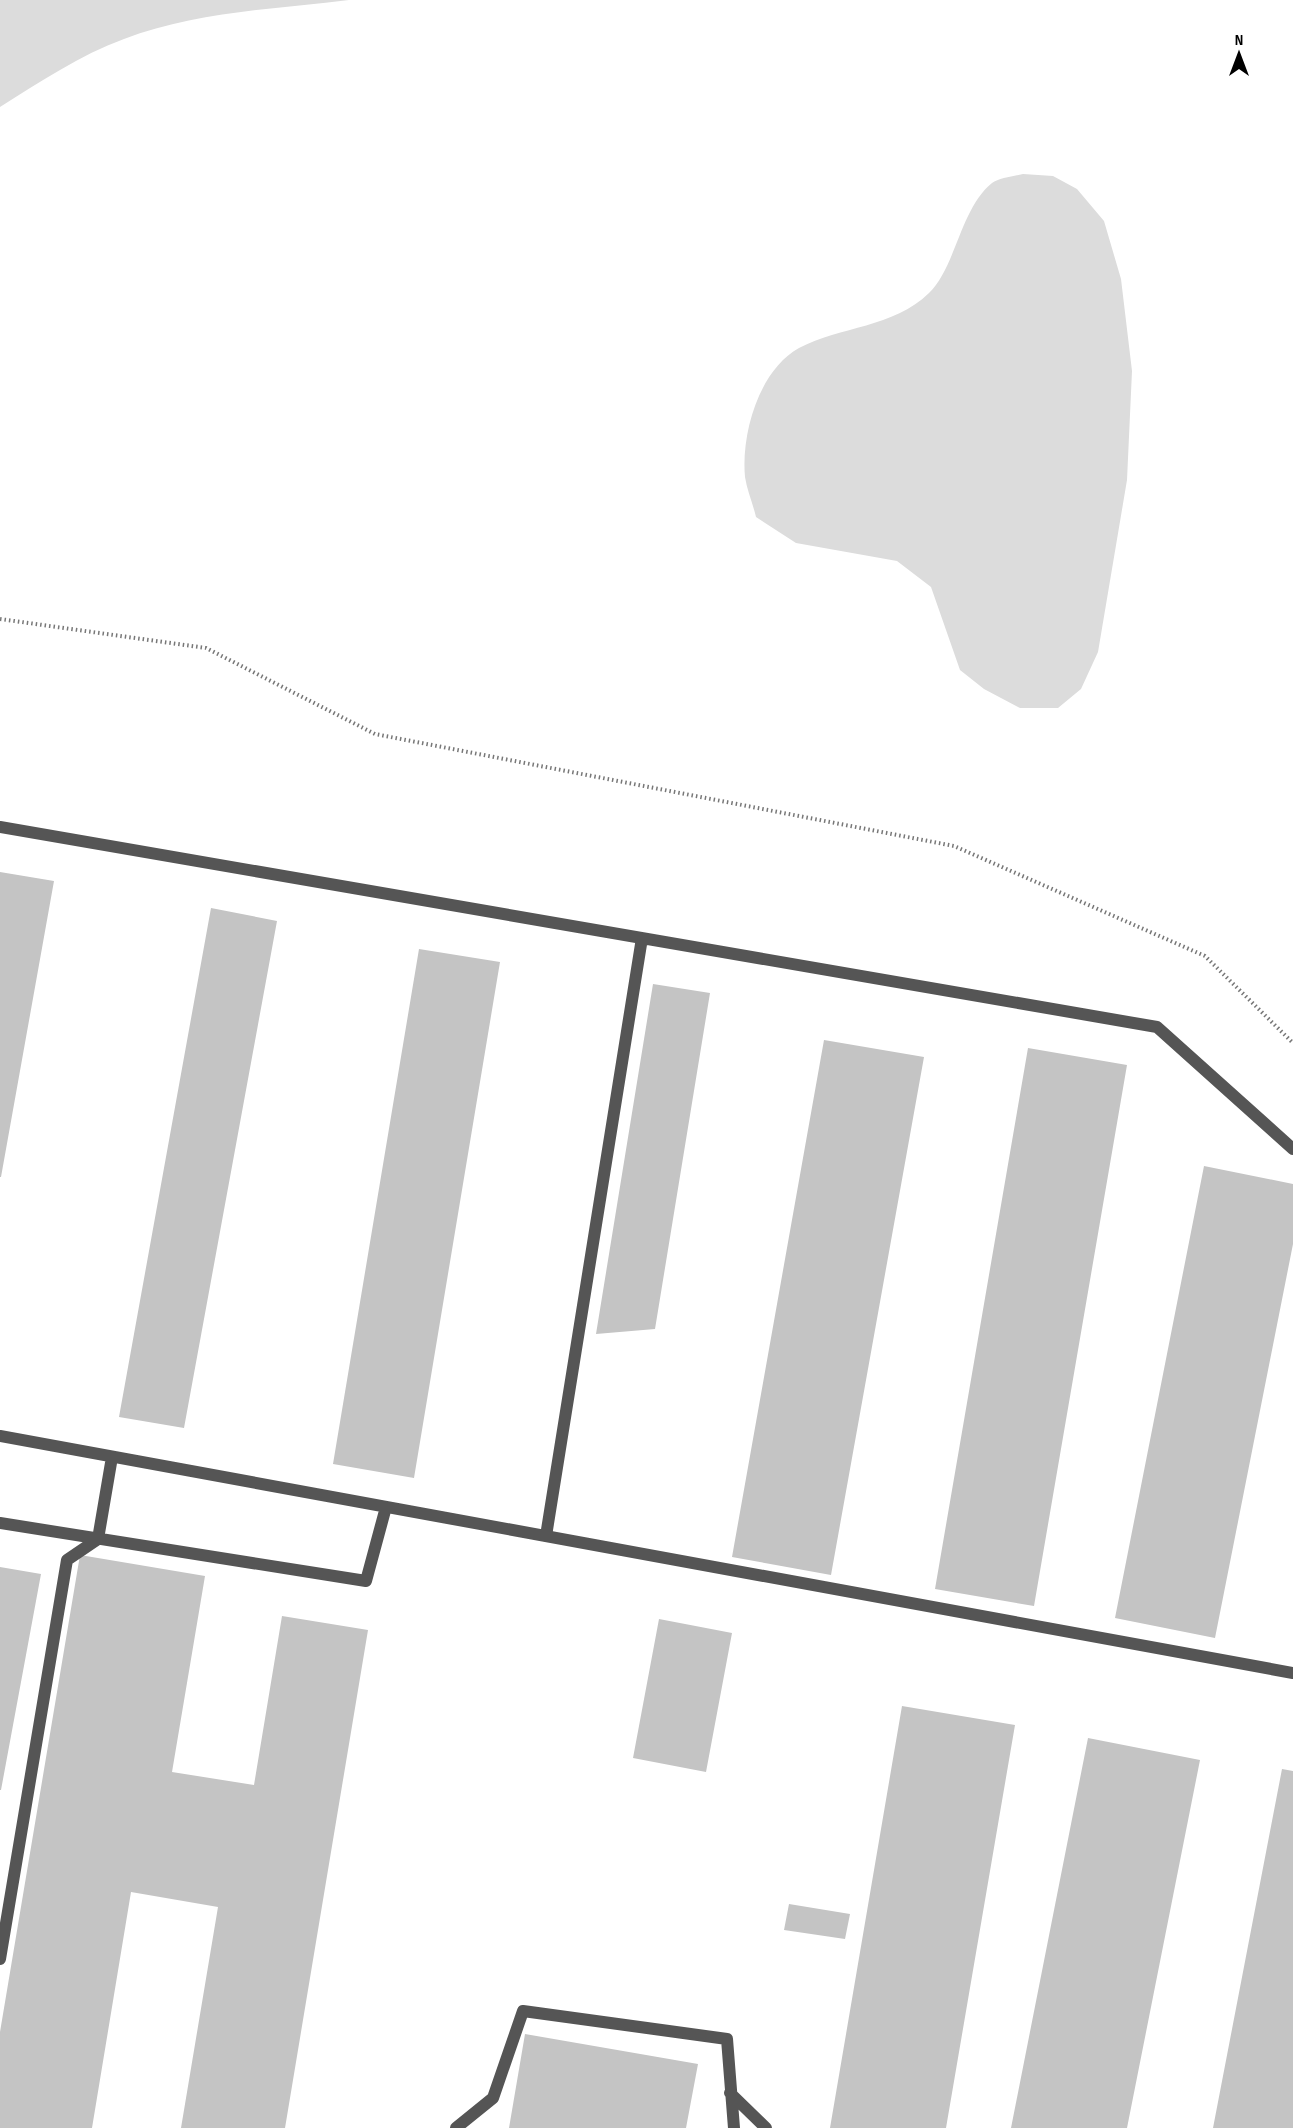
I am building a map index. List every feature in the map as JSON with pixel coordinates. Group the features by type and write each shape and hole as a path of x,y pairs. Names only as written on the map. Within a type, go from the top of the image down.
{"lane":[{"path":"0,827 1157,1027 1293,1149"},
{"path":"546,1536 642,938"},
{"path":"0,1436 1293,1673"},
{"path":"0,1959 67,1560 98,1539 112,1457"},
{"path":"0,1523 366,1581 386,1507"},
{"path":"456,2128 493,2098 523,2011 728,2039 734,2128"},
{"path":"730,2093 766,2128"}],"path":[{"path":"0,619 206,648 375,734 954,846 1205,956 1293,1042"}],"shaded area":[{"path":"0,0 349,0 207,17 151,30 92,53 0,107"},
{"path":"1023,174 1053,176 1077,189 1104,221 1121,279 1132,371 1127,480 1098,652 1081,689 1058,708 1020,708 984,689 960,670 931,587 897,561 796,543 756,517 745,477 746,442 750,423 763,387 773,371 799,348 832,335 883,320 915,305 938,282 965,222 981,194 995,181"}],"building":[{"path":"0,872 54,881 1,1177 0,1177"},
{"path":"211,908 277,921 184,1428 119,1417"},
{"path":"419,949 500,962 414,1478 333,1464"},
{"path":"653,984 710,993 655,1329 596,1334"},
{"path":"824,1040 924,1057 831,1575 732,1557"},
{"path":"1028,1048 1127,1065 1034,1606 935,1589"},
{"path":"1204,1166 1293,1184 1293,1244 1215,1638 1115,1618"},
{"path":"80,1555 205,1576 172,1772 254,1785 282,1616 368,1630 285,2128 181,2128 218,1907 131,1892 92,2128 0,2128 0,2032"},
{"path":"0,1567 41,1574 1,1790 0,1790"},
{"path":"659,1619 732,1633 706,1772 633,1758"},
{"path":"902,1706 1015,1725 946,2128 830,2128"},
{"path":"1088,1738 1200,1760 1127,2128 1011,2128"},
{"path":"1282,1769 1293,1771 1293,2128 1213,2128"},
{"path":"789,1904 850,1914 845,1939 784,1930"},
{"path":"525,2034 698,2064 686,2128 509,2128"}]}
